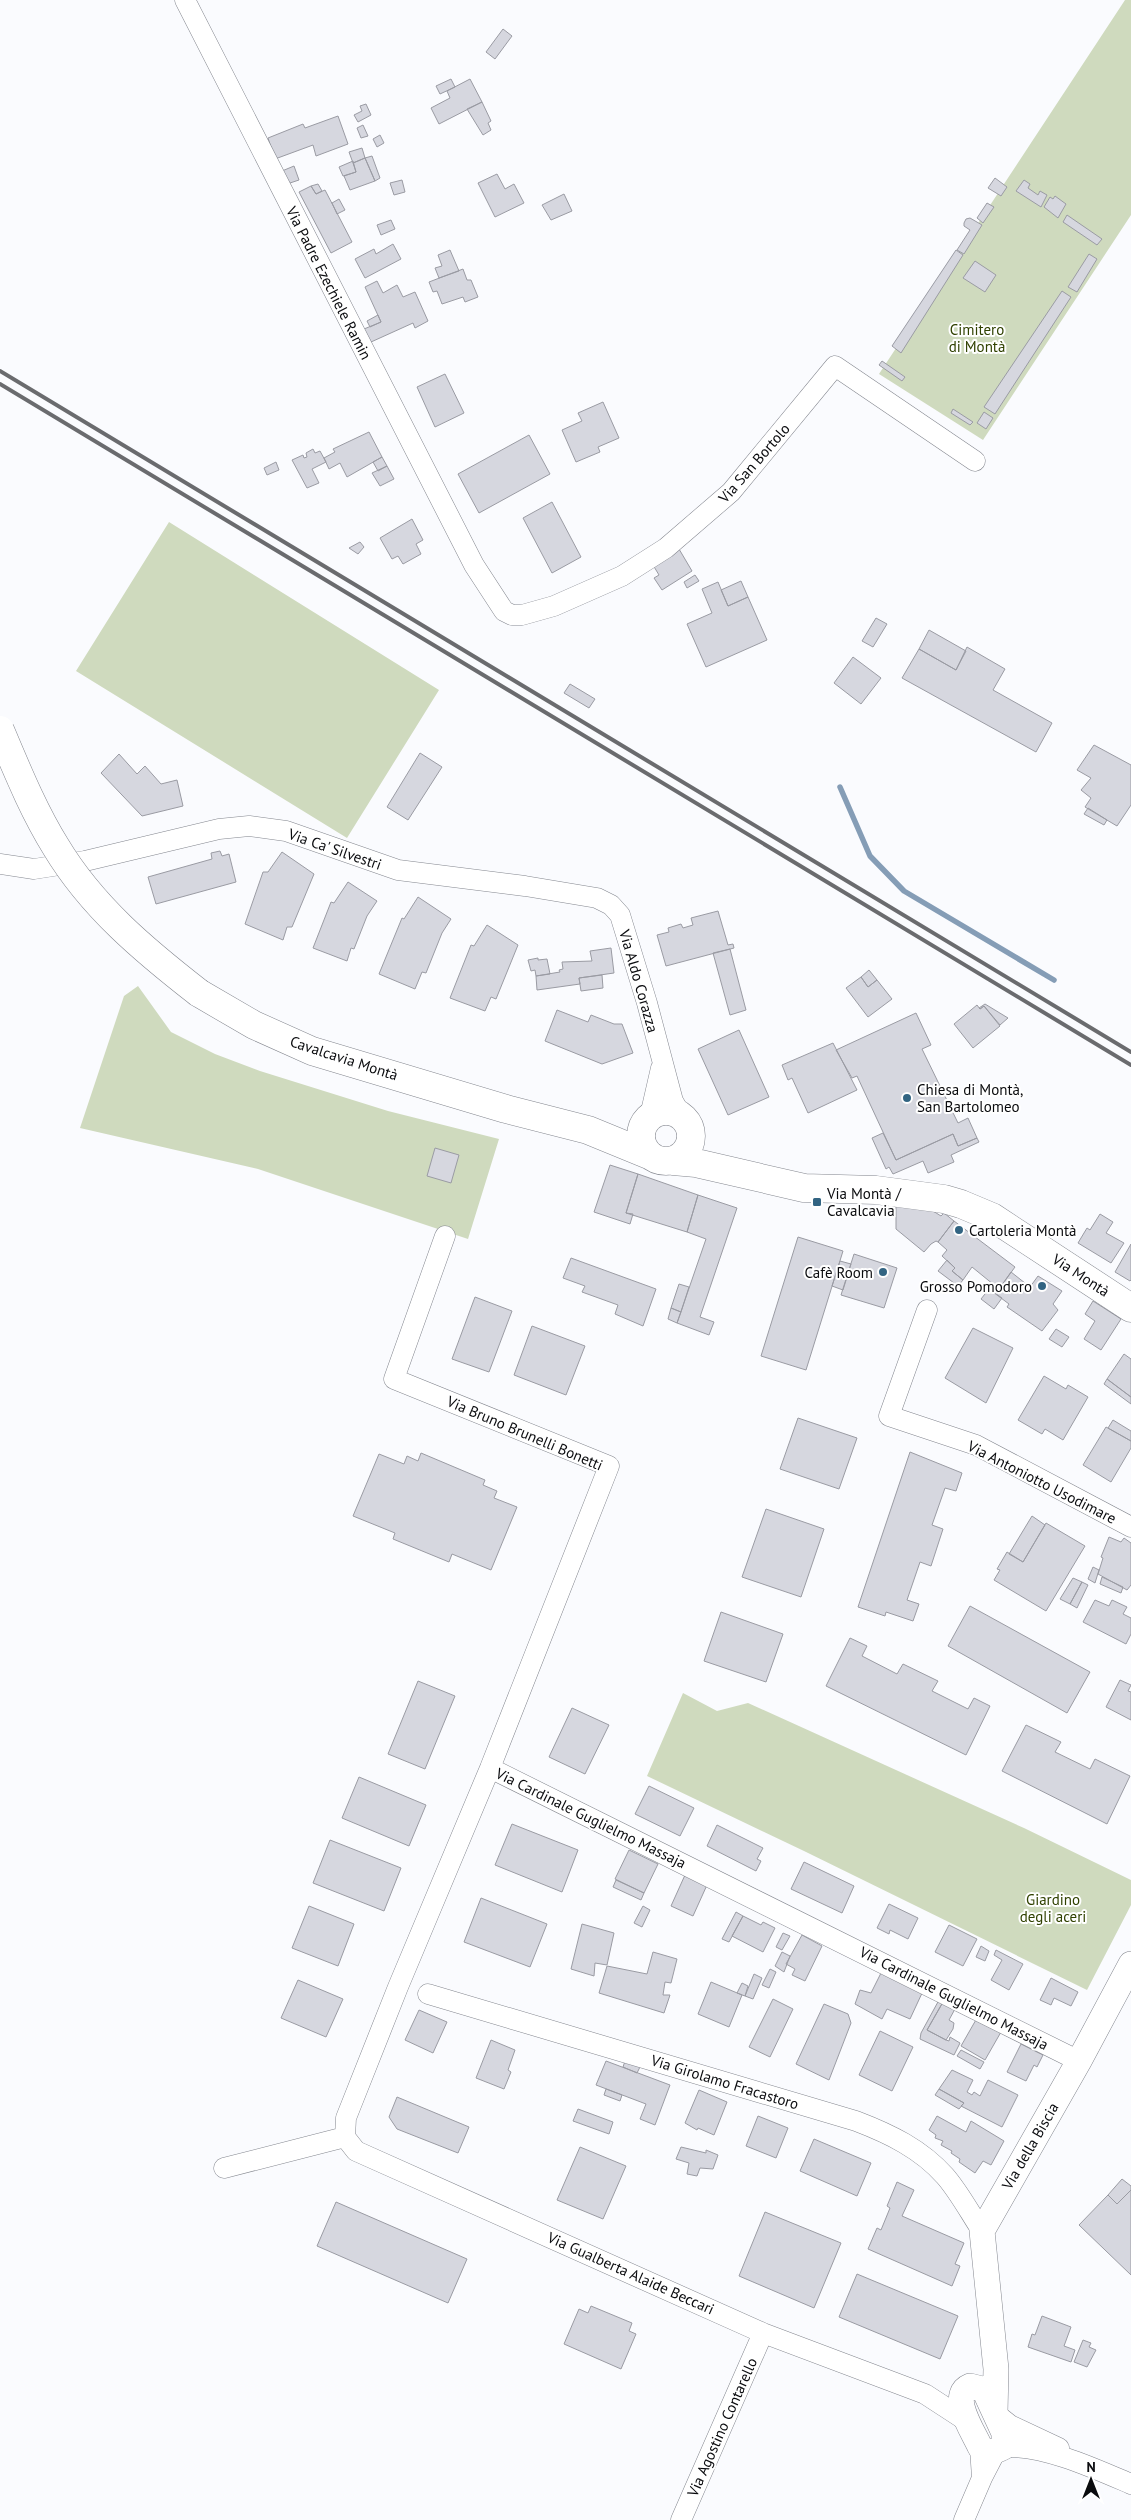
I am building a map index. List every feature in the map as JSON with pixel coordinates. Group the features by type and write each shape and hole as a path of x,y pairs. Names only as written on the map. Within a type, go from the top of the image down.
{"main road":[{"name":"Cavalcavia Montà","path":"0,730 26,793 56,848 95,900 142,948 200,993 254,1025 312,1050 588,1130 661,1158"},
{"path":"665,1110 686,1124 692,1140 685,1153 661,1158 641,1140 647,1120 665,1110"},
{"name":"Cavalcavia Montà","path":"588,1130 630,1127 647,1120"},
{"name":"Via Montà","path":"686,1124 709,1147 773,1181"},
{"name":"Via Montà","path":"661,1158 686,1161 804,1188 876,1190 944,1199 961,1204 992,1217 1131,1308"}],"street":[{"name":"Via Padre Ezechiele Ramin","path":"185,0 474,565"},
{"name":"Via San Bortolo","path":"474,565 504,611 512,615 522,615 554,606 622,576 666,548 731,492 835,366 975,461"},
{"name":"Via Ca' Silvestri","path":"0,864 34,869 85,861 219,829 249,826 286,831 398,870 526,886 597,898 611,904"},
{"name":"Via Aldo Corazza","path":"611,904 620,915 673,1101 686,1124"},
{"name":"Via Aldo Corazza","path":"647,1120 657,1092 662,1061"},
{"name":"Via Bruno Brunelli Bonetti","path":"445,1236 394,1379 608,1466 490,1768"},
{"name":"Via Antoniotto Usodimare","path":"927,1310 889,1416 976,1445 1131,1527"},
{"name":"Via Cardinale Guglielmo Massaja","path":"345,2137 346,2118 490,1768 1079,2061"},
{"name":"Via della Biscia","path":"982,2231 1079,2061 1131,1964"},
{"name":"Via Girolamo Fracastoro","path":"428,1994 856,2121 891,2134 922,2154 945,2176 982,2231"},
{"path":"224,2168 345,2137"},
{"name":"Via Gualberta Alaide Beccari","path":"345,2137 356,2151 763,2333 925,2394 968,2422"},
{"path":"982,2231 990,2294 991,2342 996,2369 995,2413"},
{"name":"Via Agostino Contarello","path":"681,2520 763,2333"},
{"path":"991,2342 982,2368 961,2398 968,2422 993,2448 1039,2451 1100,2470"},
{"path":"964,2520 993,2448 1004,2433 982,2389 967,2387"},
{"name":"Via Gualberta Alaide Beccari","path":"925,2394 967,2387"},
{"path":"995,2413 1010,2425 1044,2439 1100,2470 1131,2484"}],"green space":[{"name":"Cimitero di Montà","path":"1125,0 1131,0 1131,215 983,440 879,374"},
{"path":"169,522 439,690 347,838 76,671"},
{"path":"138,986 171,1032 215,1054 260,1071 388,1111 499,1139 468,1239 258,1169 80,1128 124,996"},
{"name":"Giardino degli aceri","path":"683,1693 717,1711 748,1703 1024,1828 1131,1880 1131,1905 1087,1990 647,1776"}],"building":[{"path":"503,29 512,36 495,59 486,52"},
{"path":"451,79 455,87 440,94 436,86"},
{"path":"470,79 482,102 439,124 431,108 450,98 447,91"},
{"path":"482,102 491,121 488,123 491,130 483,135 467,109"},
{"path":"366,104 371,115 358,122 354,115 362,111 360,106"},
{"path":"338,116 348,144 316,156 313,145 275,159 268,138 303,124 305,128"},
{"path":"363,125 368,136 361,138 357,128"},
{"path":"380,135 384,143 377,147 373,139"},
{"path":"362,148 365,158 353,163 349,152"},
{"path":"372,156 380,178 375,181 365,158"},
{"path":"365,158 375,181 350,190 344,176 356,172 353,163"},
{"path":"353,161 356,172 343,176 339,167"},
{"path":"294,166 299,180 287,184 282,171"},
{"path":"497,174 505,189 514,184 524,203 495,217 478,183"},
{"path":"995,178 1007,187 1001,196 988,188"},
{"path":"402,180 405,192 394,195 390,183"},
{"path":"1024,180 1030,184 1028,188 1038,195 1040,191 1047,195 1041,207 1016,191"},
{"path":"318,184 322,191 316,194 311,186"},
{"path":"311,186 316,194 325,190 352,242 331,253 299,192"},
{"path":"564,194 572,211 551,220 542,205"},
{"path":"1055,196 1066,204 1058,218 1044,207 1050,197 1053,199"},
{"path":"339,199 345,210 337,214 332,203"},
{"path":"987,203 994,207 983,223 977,218"},
{"path":"1067,215 1102,239 1097,245 1063,222"},
{"path":"970,218 982,225 964,254 957,250 970,230 964,226 964,223 966,219"},
{"path":"391,220 395,229 381,235 377,225"},
{"path":"393,244 401,259 365,278 355,259 374,249 376,254"},
{"path":"450,250 459,271 439,278 435,268 442,266 438,255"},
{"path":"956,250 963,255 901,353 892,346"},
{"path":"1089,254 1097,259 1077,292 1068,287"},
{"path":"975,261 996,275 985,292 963,278"},
{"path":"463,269 467,280 471,280 478,297 465,302 463,297 442,304 437,291 433,292 429,282"},
{"path":"377,281 383,293 397,285 403,297 415,292 428,321 415,328 413,323 371,342 364,329 381,322 365,287"},
{"path":"1062,291 1071,297 995,414 984,407"},
{"path":"378,315 381,322 370,327 367,321"},
{"path":"882,361 905,377 902,381 879,365"},
{"path":"445,374 464,413 435,427 417,387"},
{"path":"603,402 619,438 598,447 600,452 576,462 562,430 582,421 578,413"},
{"path":"953,409 973,422 970,425 951,413"},
{"path":"984,412 993,418 986,429 977,423"},
{"path":"369,432 382,457 347,477 340,463 329,469 324,458 335,452 333,449"},
{"path":"529,435 550,474 479,513 458,474"},
{"path":"313,449 315,453 320,451 326,462 312,469 319,483 307,488 292,460 303,455 304,458 307,457 306,453"},
{"path":"382,457 387,466 378,471 373,462"},
{"path":"276,462 279,470 267,475 264,468"},
{"path":"387,466 394,479 380,486 372,473"},
{"path":"552,502 581,557 552,573 523,518"},
{"path":"412,519 423,540 416,544 421,554 403,564 398,556 392,559 380,538"},
{"path":"360,542 364,547 358,554 349,548"},
{"path":"679,549 692,571 662,590 654,578 659,575 653,565"},
{"path":"695,575 699,581 687,588 684,582"},
{"path":"741,581 748,597 728,606 721,590"},
{"path":"718,582 728,606 748,597 767,640 706,667 687,624 712,613 702,589"},
{"path":"876,618 887,624 873,647 862,641"},
{"path":"929,630 966,651 956,670 919,649"},
{"path":"967,647 1005,669 993,690 1052,723 1036,752 902,678 919,649 956,670"},
{"path":"853,657 881,678 861,704 834,683"},
{"path":"570,684 595,699 589,708 564,693"},
{"path":"1094,745 1131,765 1131,805 1117,826 1085,807 1091,798 1081,790 1091,778 1077,770"},
{"path":"420,753 442,767 408,820 387,807"},
{"path":"119,754 137,774 145,766 161,784 177,780 183,806 142,816 101,773"},
{"path":"1088,808 1107,820 1104,825 1084,814"},
{"path":"220,851 222,856 229,854 236,882 156,904 148,877 212,859 211,853"},
{"path":"282,852 314,874 292,927 287,927 283,940 245,924 263,872 268,872"},
{"path":"348,882 377,901 367,916 354,949 351,948 347,961 313,948 331,902 334,903"},
{"path":"418,897 451,919 442,933 426,973 422,972 415,989 379,974 402,918 404,919"},
{"path":"718,911 728,945 733,944 734,948 666,966 657,935 669,932 668,928 681,924 683,928 693,925 691,918"},
{"path":"487,925 518,945 496,999 491,997 485,1011 450,998 471,945 474,946"},
{"path":"611,948 614,973 579,978 580,984 537,990 536,976 560,972 559,970 563,969 562,962 592,961 590,951"},
{"path":"730,949 746,1010 730,1015 713,953"},
{"path":"538,958 538,960 547,959 550,974 536,976 535,970 531,971 528,960"},
{"path":"869,970 877,980 868,987 861,977"},
{"path":"602,975 603,988 581,991 579,978"},
{"path":"861,977 868,987 877,980 892,999 868,1017 846,988"},
{"path":"985,1004 1008,1018 1000,1025 984,1006 979,1008"},
{"path":"977,1005 980,1009 984,1006 1000,1026 973,1048 954,1024"},
{"path":"557,1010 588,1022 591,1015 614,1024 622,1024 633,1053 602,1064 545,1041"},
{"name":"Chiesa di Montà, San Bartolomeo","path":"916,1013 931,1045 922,1049 958,1123 968,1118 977,1138 958,1146 953,1134 896,1160 857,1076 852,1078 836,1050"},
{"path":"739,1030 769,1097 728,1115 698,1049"},
{"path":"833,1043 857,1090 808,1113 792,1078 788,1080 782,1065"},
{"path":"883,1133 896,1160 953,1134 958,1146 977,1138 979,1142 951,1155 954,1162 928,1173 923,1161 893,1174 889,1167 886,1169 872,1138"},
{"path":"435,1148 459,1155 451,1183 427,1176"},
{"path":"610,1165 638,1174 626,1213 633,1214 630,1224 594,1212"},
{"path":"638,1174 698,1195 687,1232 626,1213"},
{"path":"698,1195 737,1208 700,1317 714,1322 709,1335 677,1323 706,1239 687,1232"},
{"path":"896,1205 933,1211 941,1216 944,1213 954,1221 938,1242 936,1241 931,1244 924,1252 896,1229"},
{"path":"1100,1214 1113,1222 1106,1233 1124,1243 1111,1263 1078,1243 1087,1228 1090,1230"},
{"path":"954,1221 1015,1267 999,1289 972,1267 963,1280 952,1271 955,1268 942,1256 947,1250 938,1242"},
{"path":"798,1237 843,1251 806,1370 761,1356"},
{"path":"1131,1244 1131,1280 1130,1281 1115,1272"},
{"path":"854,1254 897,1268 884,1308 841,1295"},
{"path":"571,1258 656,1289 643,1326 615,1314 618,1305 582,1292 585,1286 563,1278"},
{"path":"947,1260 955,1268 952,1271 963,1280 958,1286 938,1271"},
{"path":"840,1261 851,1264 843,1290 832,1286"},
{"path":"1011,1272 1030,1287 1038,1276 1062,1291 1053,1304 1058,1310 1042,1331 1007,1307 1009,1304 989,1289 993,1284 999,1289"},
{"path":"679,1284 689,1287 681,1312 671,1308"},
{"path":"989,1289 1002,1298 994,1309 981,1299"},
{"path":"475,1297 512,1311 489,1372 452,1359"},
{"path":"1093,1301 1121,1319 1101,1350 1084,1339 1095,1321 1085,1314"},
{"path":"671,1308 681,1312 677,1323 668,1319"},
{"path":"532,1326 585,1346 566,1395 514,1375"},
{"path":"973,1328 1013,1348 986,1403 945,1378"},
{"path":"1056,1329 1069,1337 1062,1347 1049,1339"},
{"path":"1124,1354 1131,1359 1131,1397 1107,1379"},
{"path":"1044,1376 1066,1389 1068,1385 1088,1397 1063,1440 1045,1429 1042,1434 1018,1420"},
{"path":"1107,1379 1131,1397 1131,1404 1104,1384"},
{"path":"798,1418 857,1438 839,1489 780,1469"},
{"path":"1113,1420 1131,1431 1131,1441 1108,1428"},
{"path":"1106,1427 1131,1441 1131,1448 1111,1482 1083,1465"},
{"path":"910,1452 962,1473 956,1491 945,1488 932,1525 943,1529 931,1566 920,1562 907,1600 919,1604 913,1621 886,1612 885,1616 858,1607"},
{"path":"421,1453 485,1480 483,1485 497,1491 494,1498 517,1507 491,1570 452,1554 449,1562 393,1539 395,1533 353,1516 379,1454 404,1464 407,1456 418,1461"},
{"path":"766,1509 824,1529 801,1597 742,1577"},
{"path":"1032,1516 1045,1525 1023,1562 1009,1554"},
{"path":"1046,1523 1085,1546 1046,1611 994,1580 1000,1570 997,1569 1007,1552 1023,1562"},
{"path":"1109,1537 1121,1542 1124,1538 1131,1543 1131,1585 1127,1590 1098,1574 1103,1558 1101,1557"},
{"path":"1093,1567 1099,1570 1095,1583 1088,1579"},
{"path":"1102,1577 1123,1587 1121,1593 1100,1584"},
{"path":"1073,1578 1082,1582 1070,1604 1060,1599"},
{"path":"1082,1582 1088,1585 1077,1608 1070,1604"},
{"path":"1095,1600 1109,1606 1112,1600 1127,1607 1123,1614 1131,1618 1131,1634 1126,1644 1083,1622"},
{"path":"970,1606 1090,1672 1067,1713 948,1646"},
{"path":"721,1612 783,1634 766,1682 704,1661"},
{"path":"850,1638 867,1646 862,1656 897,1674 903,1664 938,1681 932,1691 968,1709 974,1698 990,1706 966,1755 826,1686"},
{"path":"1120,1680 1131,1685 1128,1691 1131,1692 1131,1720 1106,1707"},
{"path":"418,1681 455,1696 425,1769 388,1754"},
{"path":"572,1708 609,1725 585,1774 549,1757"},
{"path":"1026,1725 1061,1742 1055,1752 1090,1769 1095,1759 1130,1776 1107,1824 1002,1771"},
{"path":"359,1777 426,1805 409,1846 342,1818"},
{"path":"649,1786 694,1808 680,1836 635,1814"},
{"path":"512,1824 578,1850 562,1892 495,1865"},
{"path":"717,1825 763,1848 757,1859 761,1861 756,1871 707,1846"},
{"path":"330,1840 401,1868 384,1911 313,1883"},
{"path":"629,1850 658,1864 644,1893 615,1879"},
{"path":"804,1862 854,1886 842,1913 791,1889"},
{"path":"685,1875 707,1885 693,1916 671,1906"},
{"path":"616,1880 644,1893 641,1900 613,1887"},
{"path":"481,1898 547,1924 530,1967 464,1942"},
{"path":"889,1904 918,1918 908,1939 890,1930 889,1934 877,1928"},
{"path":"309,1906 354,1924 338,1966 292,1948"},
{"path":"643,1906 650,1910 642,1927 634,1923"},
{"path":"736,1912 743,1916 729,1942 722,1939"},
{"path":"743,1916 761,1925 763,1922 775,1928 763,1952 732,1936"},
{"path":"582,1924 614,1933 607,1965 595,1963 594,1976 571,1969"},
{"path":"949,1925 977,1939 963,1966 935,1952"},
{"path":"783,1933 790,1936 782,1950 776,1947"},
{"path":"802,1935 822,1946 805,1981 792,1975 795,1969 786,1964"},
{"path":"981,1946 989,1951 985,1961 976,1957"},
{"path":"996,1950 1023,1964 1009,1990 991,1980 1002,1960 994,1955"},
{"path":"653,1952 677,1959 671,1983 665,1982 663,1995 670,1995 664,2013 599,1993 607,1966 647,1974"},
{"path":"782,1952 790,1956 784,1972 775,1966"},
{"path":"770,1969 776,1972 769,1988 762,1985"},
{"path":"881,1973 923,1991 910,2019 887,2009 882,2019 855,2004 860,1990 871,1993"},
{"path":"754,1974 762,1978 753,1999 745,1996"},
{"path":"1051,1978 1078,1992 1071,2006 1054,1998 1051,2005 1040,2000"},
{"path":"298,1980 343,1999 326,2037 281,2018"},
{"path":"711,1982 742,1995 729,2027 698,2014"},
{"path":"742,1983 748,1986 745,1996 737,1993"},
{"path":"773,1999 793,2009 770,2057 749,2047"},
{"path":"939,2000 943,2002 927,2030 946,2040 949,2041 950,2037 960,2043 954,2055 920,2039 921,2033"},
{"path":"943,2002 955,2009 949,2020 954,2023 953,2029 946,2040 927,2030"},
{"path":"824,2004 848,2014 851,2023 829,2080 796,2064"},
{"path":"419,2010 447,2022 433,2053 405,2040"},
{"path":"977,2018 1001,2032 985,2060 961,2046"},
{"path":"880,2031 913,2047 892,2091 859,2075"},
{"path":"491,2040 515,2050 508,2070 511,2072 504,2089 476,2078"},
{"path":"1021,2044 1043,2055 1037,2067 1034,2065 1026,2081 1007,2072"},
{"path":"961,2050 984,2062 980,2069 957,2056"},
{"path":"606,2061 670,2085 655,2125 640,2119 646,2104 596,2085"},
{"path":"625,2061 640,2067 637,2073 623,2067"},
{"path":"952,2070 973,2080 967,2092 972,2095 974,2092 980,2096 988,2080 1018,2095 1002,2127 961,2106 964,2103 939,2089"},
{"path":"606,2089 622,2095 620,2101 604,2095"},
{"path":"939,2089 964,2103 959,2109 935,2095"},
{"path":"699,2090 727,2102 714,2135 698,2128 697,2130 685,2123"},
{"path":"397,2097 469,2127 458,2153 397,2129 389,2117"},
{"path":"578,2109 613,2122 609,2134 573,2121"},
{"path":"758,2116 788,2128 776,2158 746,2146"},
{"path":"937,2116 966,2132 971,2121 1004,2141 991,2165 983,2161 975,2173 959,2162 960,2159 951,2153 952,2151 941,2145 943,2141 935,2138 936,2135 929,2130"},
{"path":"814,2139 871,2163 857,2196 800,2171"},
{"path":"580,2147 626,2166 603,2219 557,2200"},
{"path":"681,2147 706,2153 706,2150 718,2155 713,2169 700,2168 697,2176 687,2174 689,2163 676,2159"},
{"path":"1122,2179 1131,2186 1131,2190 1117,2204 1108,2195"},
{"path":"897,2182 914,2190 902,2216 964,2243 955,2264 960,2266 952,2286 868,2249 877,2228 881,2230 890,2208 887,2206"},
{"path":"1131,2190 1131,2275 1079,2225 1108,2195 1117,2204"},
{"path":"336,2202 467,2259 448,2303 317,2246"},
{"path":"765,2212 841,2243 814,2308 739,2276"},
{"path":"857,2274 958,2316 940,2359 839,2317"},
{"path":"591,2306 632,2323 629,2331 636,2334 621,2369 564,2344 579,2309 588,2313"},
{"path":"1042,2316 1071,2327 1064,2346 1075,2350 1071,2362 1028,2347 1032,2334 1035,2335"},
{"path":"1083,2340 1091,2343 1089,2347 1096,2350 1087,2367 1074,2362"}],"waterway":[{"path":"840,787 870,856 904,891 1054,980"}],"railway":[{"path":"0,371 1131,1052"},
{"path":"0,384 1131,1065"}],"place":[{"name":"Chiesa di Montà, San Bartolomeo","path":"907,1098"},
{"name":"Via Montà / Cavalcavia","path":"817,1202"},
{"name":"Cartoleria Montà","path":"959,1230"},
{"name":"Cafè Room","path":"883,1272"},
{"name":"Grosso Pomodoro","path":"1042,1286"}]}
